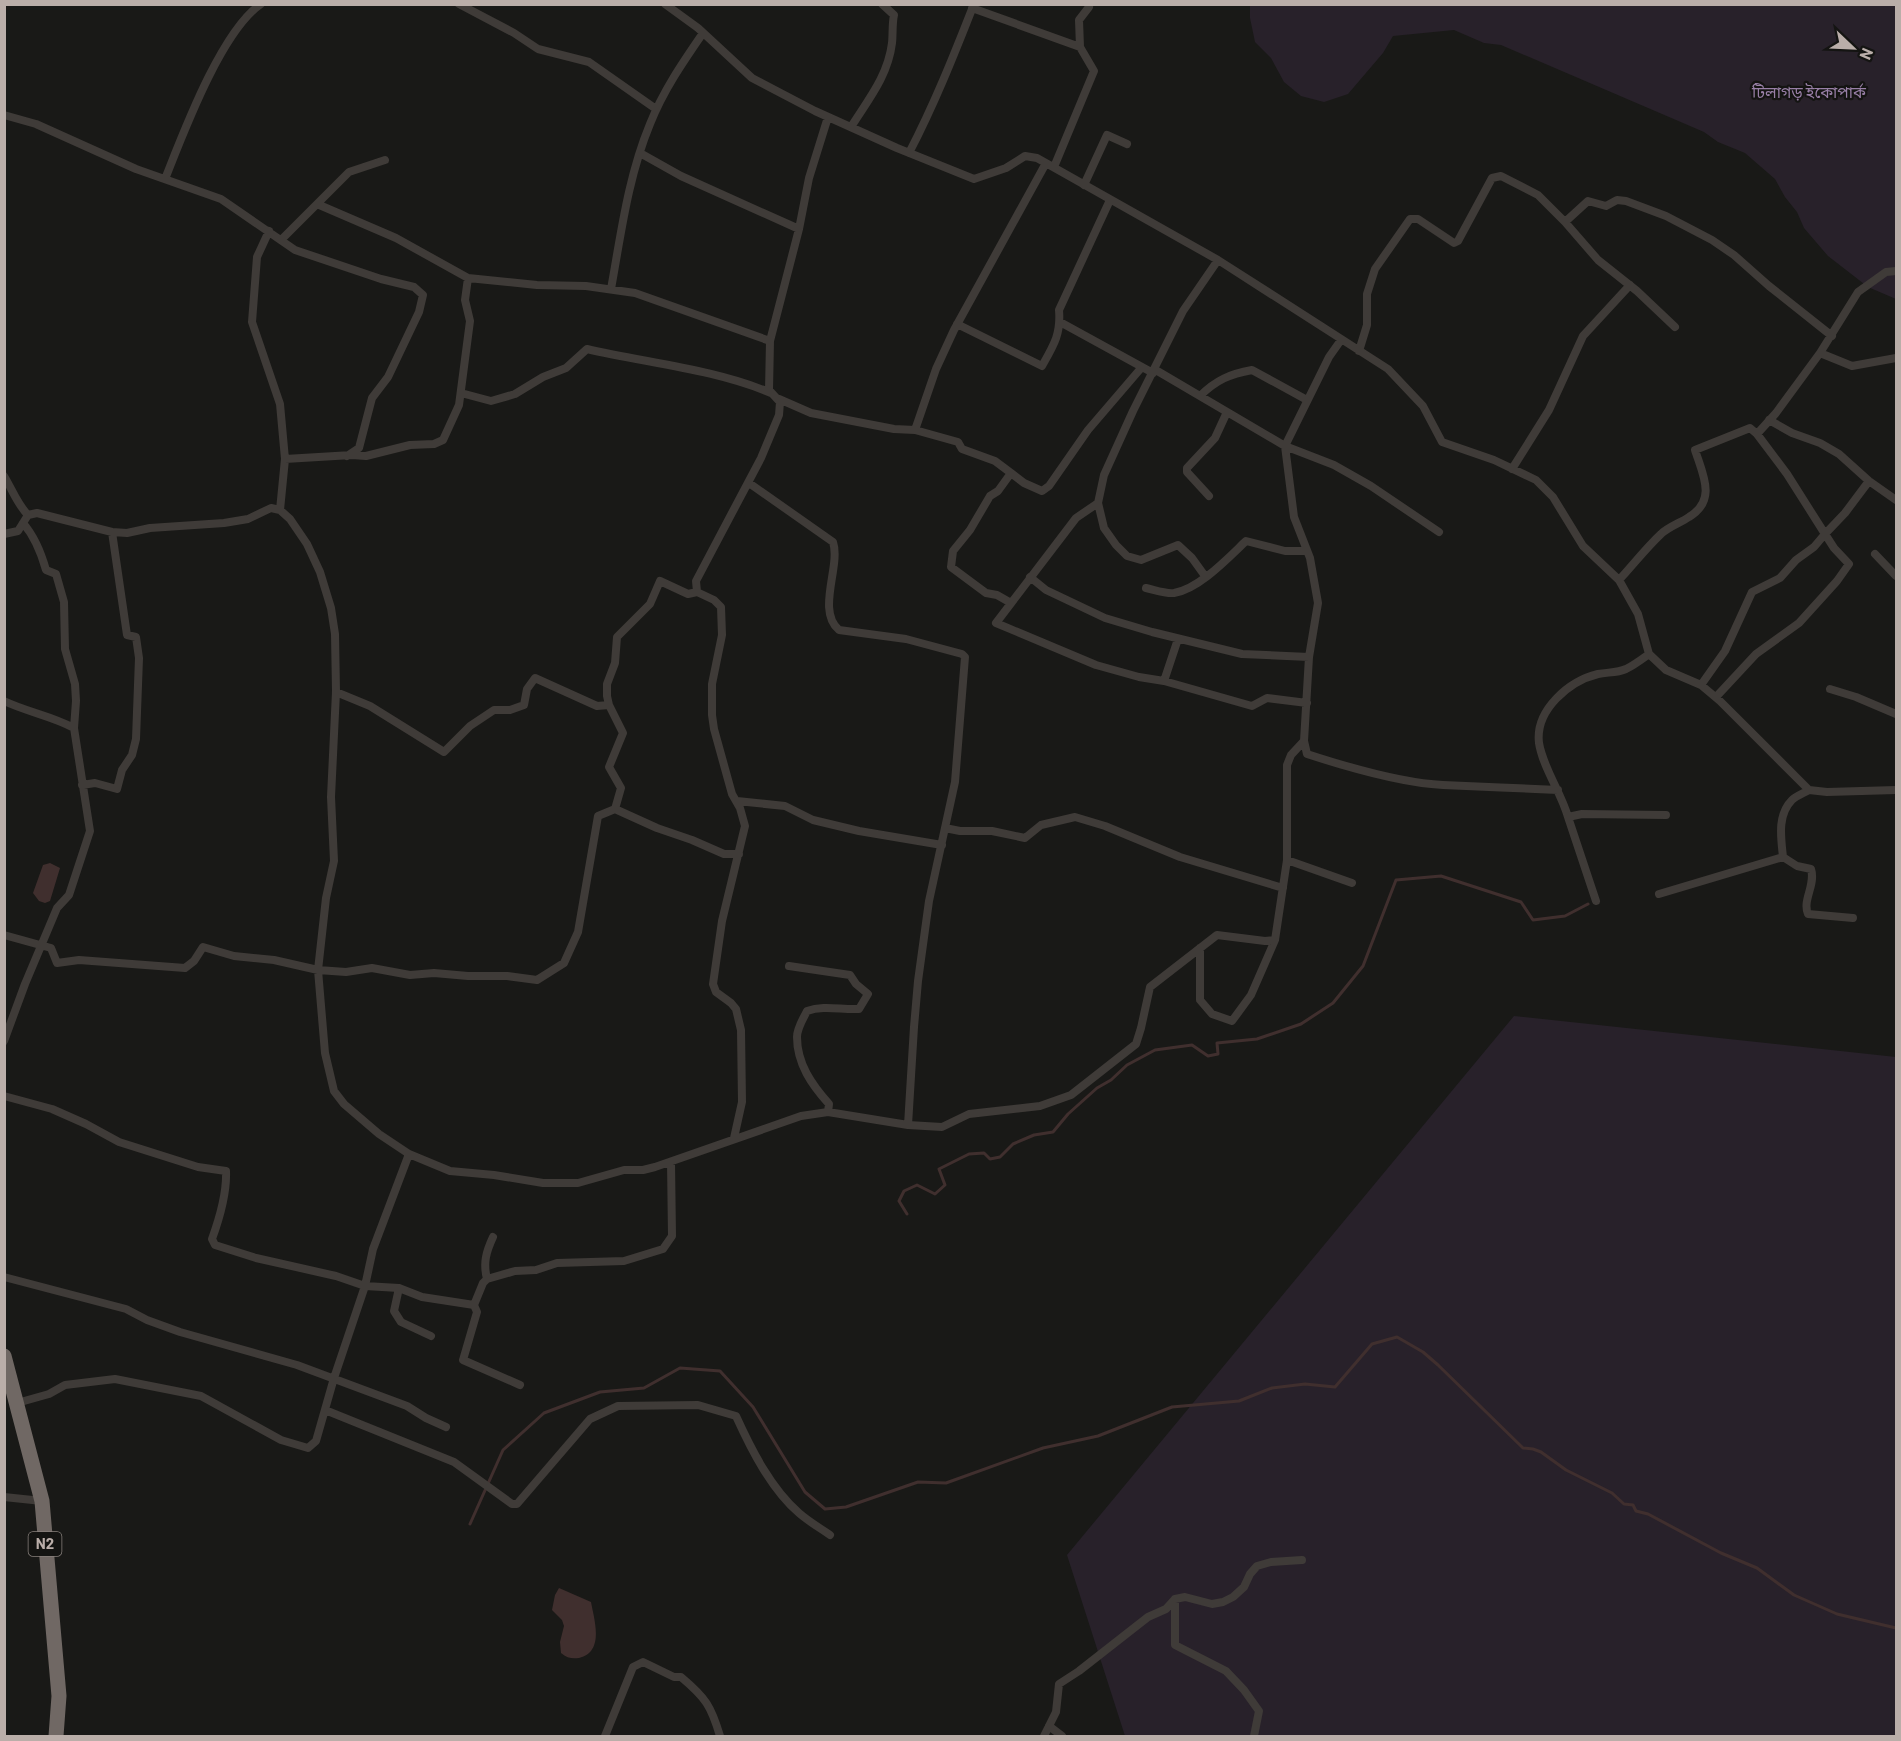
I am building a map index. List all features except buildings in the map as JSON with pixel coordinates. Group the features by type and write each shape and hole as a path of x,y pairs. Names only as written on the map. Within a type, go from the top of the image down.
{"highway":[{"name":"N2","path":"4,1356 42,1501 59,1696 56,1737"}],"street":[{"path":"165,179 190,116 213,71 236,31 261,4"},
{"path":"459,4 514,33 538,49 589,62 656,109"},
{"path":"665,4 703,33 752,78 828,117 909,153 974,178 1006,168 1025,156 1050,164 1218,260 1388,369 1423,406 1442,442 1494,460 1536,480 1553,497 1583,546 1619,580 1638,614 1649,654 1666,670 1701,685 1716,697 1809,790"},
{"path":"851,127 879,85 887,65 892,43 894,15 882,4"},
{"path":"909,153 949,68 973,6 1080,47"},
{"path":"915,430 936,369 957,324 1050,164 1094,71 1080,47 1079,20 1089,7"},
{"path":"611,289 628,193 640,153 656,109 677,69 703,33"},
{"path":"4,115 36,124 95,152 221,199 295,250 381,279 414,287 423,295 420,312 388,377 372,398 359,448 347,456"},
{"path":"771,393 769,390 770,341 799,229 809,178 828,117"},
{"path":"1084,185 1107,135 1128,144"},
{"path":"640,153 691,181 799,229"},
{"path":"281,240 349,172 385,160"},
{"path":"1359,351 1367,325 1366,294 1375,269 1410,219 1418,219 1454,243 1458,241 1492,178 1501,176 1538,195 1598,260 1630,285 1675,327"},
{"path":"957,324 1042,366 1057,340 1059,310 1110,200"},
{"path":"1564,222 1588,201 1606,206 1617,200 1626,201 1666,216 1712,240 1734,255 1832,336"},
{"path":"317,204 396,238 468,278 635,292 770,341"},
{"path":"269,231 257,257 252,322 280,404 285,459 280,510"},
{"path":"1205,576 1192,558 1178,545 1141,560 1127,556 1104,528 1098,503 1108,465 1183,311 1218,260"},
{"path":"1756,434 1820,353 1858,292 1886,272 1896,271"},
{"path":"285,459 366,456 410,445 434,444 443,440 459,405 461,393 470,321 465,300 468,278"},
{"path":"1512,469 1549,410 1583,336 1630,285"},
{"path":"1060,322 1200,396 1285,446 1334,465 1396,501 1439,532"},
{"path":"1341,340 1329,357 1285,446 1294,516 1307,552 1318,603 1310,657 1304,741 1307,754 1406,780 1442,785 1558,790"},
{"path":"461,393 491,401 515,394 543,377 566,368 587,349 755,386 811,413 894,429 915,430 958,442 962,449 995,461 1024,483 1042,491 1049,486 1088,430 1142,367"},
{"path":"1820,353 1852,366 1896,358"},
{"path":"1200,396 1226,375 1252,370 1307,400"},
{"path":"697,592 696,581 749,483 779,415 781,406 779,399"},
{"path":"1209,496 1187,472 1187,468 1215,438 1227,412"},
{"path":"1769,420 1839,454 1869,481 1896,500"},
{"path":"1619,580 1662,532 1692,516 1703,507 1706,491 1703,472 1695,450 1750,428 1787,474 1834,548 1849,564 1798,623 1756,654 1716,697"},
{"path":"1011,473 998,491 990,496 953,551 951,560 951,567 969,582 986,593 997,595 1011,603"},
{"path":"4,476 16,495 20,507 28,515"},
{"path":"1701,685 1725,651 1752,592 1780,578 1796,560 1814,547 1845,513 1869,481"},
{"path":"749,483 833,542 834,556 829,593 831,614 839,630 906,639 962,654 965,657 955,782 929,901 918,981 908,1125"},
{"path":"1098,503 1076,518 996,623 1096,665 1138,677 1164,681 1252,706 1268,698 1307,703"},
{"path":"4,534 18,531 28,515 37,513 112,532 127,533 150,528 248,519 271,508 280,510 290,519 307,544 320,572 331,608 335,634 336,692 330,797 334,861 326,898 318,970 325,1053 334,1091 344,1104 379,1134 409,1154 450,1171 543,1183 578,1183 624,1170 643,1170 671,1162 801,1116 828,1112 908,1125 942,1126 969,1114 1040,1106 1071,1095 1136,1044 1150,987 1217,935 1265,941 1275,940"},
{"path":"4,1041 57,908 69,895 90,831 74,728 75,684 65,648 64,602 56,574 46,570 42,553 32,534 22,523"},
{"path":"82,785 95,783 117,789 122,770 132,755 136,739 139,658 136,637 127,635 112,532"},
{"path":"1146,588 1173,593 1190,588 1214,571 1246,541 1285,551 1307,552"},
{"path":"1875,554 1896,576"},
{"path":"1030,577 1046,590 1105,618 1178,639 1242,654 1310,657"},
{"path":"615,809 621,788 609,767 623,733 609,705 607,684 615,663 616,637 650,604 660,581 688,594 697,592 722,607 722,635 712,684 712,715 732,794 737,801 745,826 722,921 713,984 716,992 736,1009 741,1030 742,1102 734,1138"},
{"path":"1164,681 1178,639"},
{"path":"1596,901 1558,790 1542,756 1539,741 1540,723 1550,705 1573,685 1596,675 1627,669 1649,654"},
{"path":"336,692 370,706 444,752 470,726 487,714 494,710 510,710 524,705 527,689 535,678 597,706 609,705"},
{"path":"1830,689 1896,714"},
{"path":"4,701 20,709 58,719 74,728"},
{"path":"1200,948 1200,1000 1212,1014 1232,1022 1251,995 1275,940 1287,860 1287,765 1291,755 1304,741"},
{"path":"1783,857 1780,829 1785,812 1792,800 1809,790 1827,792 1896,790"},
{"path":"737,801 785,806 813,820 942,846"},
{"path":"4,935 51,948 57,963 79,960 185,968 194,961 202,947 234,956 274,960 318,970 346,972 372,968 410,975 507,976 537,980 564,963 578,932 598,816 615,809 724,854 739,855"},
{"path":"1568,817 1582,814 1666,814"},
{"path":"945,828 960,831 992,831 1025,838 1041,825 1075,817 1105,826 1180,857 1283,888"},
{"path":"1659,894 1783,857 1797,866 1811,869 1808,914 1852,918"},
{"path":"1287,860 1352,884"},
{"path":"789,966 850,975 856,984 868,994 860,1009 844,1010 820,1006 807,1011 800,1025 797,1037 804,1072 829,1104 828,1112"},
{"path":"4,1096 52,1109 119,1142 198,1167 226,1171 220,1219 212,1239 215,1245 256,1258 344,1278 365,1286 399,1288 422,1297 474,1305"},
{"path":"17,1403 49,1394 65,1385 115,1379 201,1396 281,1440 308,1448 316,1441 334,1378 365,1286 373,1249 409,1154"},
{"path":"520,1384 463,1360 477,1312 474,1305 483,1283 487,1279 514,1271 536,1270 557,1263 624,1261 663,1249 672,1236 671,1162"},
{"path":"487,1279 484,1266 494,1237"},
{"path":"4,1277 126,1309 147,1320 180,1332 246,1352 273,1357 407,1406 446,1427"},
{"path":"399,1288 394,1311 401,1322 431,1336"},
{"path":"325,1410 454,1462 512,1504 517,1504 590,1419 618,1406 698,1405 736,1416 753,1453 781,1493 798,1513 830,1535"},
{"path":"4,1497 42,1501"},
{"path":"1044,1737 1056,1712 1059,1684 1148,1617 1166,1609 1175,1599 1185,1597 1212,1604 1223,1602 1244,1587 1257,1566 1271,1562 1302,1560"},
{"path":"1175,1599 1175,1645 1226,1671 1244,1690 1259,1711 1254,1737"},
{"path":"605,1737 633,1667 644,1662 674,1677 681,1677 701,1694 712,1711 720,1737"},
{"path":"1049,1726 1062,1737"}],"green space":[{"name":"টিলাগড় ইকোপার্ক","path":"1250,4 1896,5 1896,299 1868,287 1828,256 1804,228 1797,212 1775,179 1745,153 1718,142 1704,132 1501,45 1484,43 1454,30 1393,36 1383,53 1348,94 1324,102 1301,96 1284,82 1271,58 1255,42 1250,18"},
{"path":"1514,1016 1896,1057 1896,1736 1125,1736 1067,1555"}],"shaded area":[{"path":"50,863 60,868 50,901 45,903 39,901 33,893 43,865"},
{"path":"559,1588 591,1602 595,1642 587,1655 579,1658 570,1658 561,1653 560,1642 564,1626 562,1620 552,1610"}],"waterway":[{"path":"907,1214 899,1201 904,1191 917,1185 935,1194 945,1185 939,1169 969,1154 984,1153 990,1159 1000,1157 1013,1144 1034,1135 1053,1132 1068,1114 1097,1088 1111,1080 1127,1065 1155,1050 1192,1045 1208,1056 1218,1054 1217,1043 1257,1039 1301,1024 1333,1003 1363,966 1396,880 1441,876 1521,902 1533,920 1565,916 1588,904"},
{"path":"470,1524 503,1450 544,1413 600,1392 644,1388 680,1368 720,1371 753,1407 805,1492 825,1509 846,1507 918,1482 946,1483 1043,1448 1098,1436 1172,1407 1239,1401 1272,1388 1305,1384 1335,1387 1372,1344 1397,1337 1423,1352 1438,1365 1523,1448 1541,1452 1566,1470 1612,1493 1624,1504 1633,1505 1636,1511 1648,1514 1721,1553 1757,1568 1794,1595 1837,1614 1896,1628"}]}
